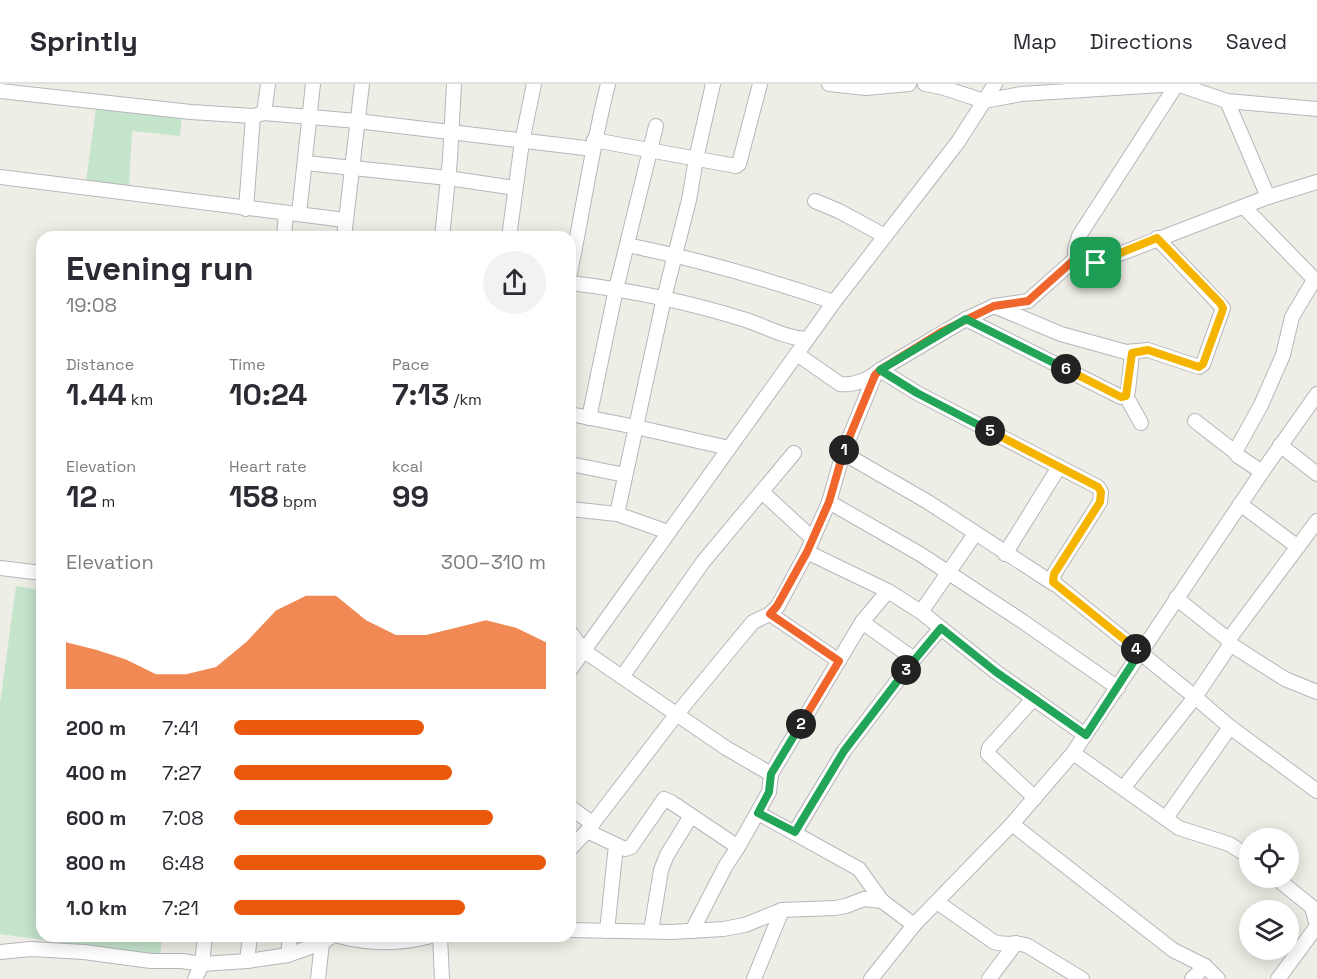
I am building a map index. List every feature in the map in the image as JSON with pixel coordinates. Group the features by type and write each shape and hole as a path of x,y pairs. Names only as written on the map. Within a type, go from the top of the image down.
{"street":[{"path":"246,208 258,114 268,84"},
{"path":"286,231 306,163 313,84"},
{"path":"344,231 362,84"},
{"path":"443,231 454,84"},
{"path":"510,231 522,142 534,84"},
{"path":"576,243 588,184 593,144 608,84"},
{"path":"617,514 664,298 689,200 712,84"},
{"path":"0,91 191,111 357,121 522,142 593,144 651,150 736,166 739,164 760,84"},
{"path":"829,84 866,88 907,84"},
{"path":"925,84 942,87 984,101 1021,94 1177,84 1227,101 1316,107"},
{"path":"576,662 834,302 958,142 995,84"},
{"path":"797,354 825,375 840,384 848,385 877,372 966,319 994,306 1028,301 1075,259 1079,236 1177,84"},
{"path":"1227,101 1268,197"},
{"path":"589,418 616,288 656,126"},
{"path":"306,163 448,178 515,188"},
{"path":"0,177 345,220"},
{"path":"1075,259 1084,263 1096,263 1268,197 1317,182"},
{"path":"815,201 885,236"},
{"path":"1235,452 1261,405 1283,356 1292,317 1316,281 1244,207"},
{"path":"994,306 1060,334 1132,353 1148,350 1199,367 1203,364 1223,308 1157,238"},
{"path":"627,245 757,276 834,302"},
{"path":"576,284 616,288 664,298 747,320 794,339 807,339"},
{"path":"966,319 1121,397 1126,396"},
{"path":"1132,353 1126,396 1141,423"},
{"path":"576,842 753,622 770,614 777,606 807,552 829,502 843,453 877,372"},
{"path":"877,372 1098,487 1102,496 1100,502 1054,574 1054,584"},
{"path":"871,979 914,924 1012,824 1073,753 1176,598 1317,394"},
{"path":"576,415 729,448"},
{"path":"1195,421 1238,456 1262,472"},
{"path":"1280,445 1317,474"},
{"path":"622,677 703,562 794,453"},
{"path":"843,453 928,502 1054,584 1082,604 1230,727 1317,791"},
{"path":"576,465 625,475"},
{"path":"1005,554 1059,467"},
{"path":"762,492 812,537"},
{"path":"829,502 920,554 1118,688"},
{"path":"1240,504 1298,547"},
{"path":"576,510 617,514 668,532"},
{"path":"1124,788 1195,697 1230,641 1317,521"},
{"path":"921,612 975,534"},
{"path":"807,552 888,591 921,612 996,672 1086,735"},
{"path":"0,568 36,572"},
{"path":"692,931 725,867 769,792 771,774 861,622 888,591"},
{"path":"1176,598 1230,641 1285,679 1317,692"},
{"path":"770,614 839,661"},
{"path":"861,622 914,659"},
{"path":"795,832 844,751 914,659 941,628"},
{"path":"576,640 584,651 676,716 771,774"},
{"path":"1034,698 989,748 988,754 1035,798"},
{"path":"1166,818 1230,727"},
{"path":"1073,753 1179,828 1229,844 1239,850"},
{"path":"576,813 590,827 625,849 631,847 664,799 738,847"},
{"path":"758,813 859,869 882,901 914,924"},
{"path":"651,931 661,870 667,855 691,816"},
{"path":"1012,824 1173,950 1205,966 1218,979"},
{"path":"607,931 616,845"},
{"path":"1278,979 1317,926 1315,909 1289,888"},
{"path":"576,930 692,931 745,925 782,910 835,908 864,899 882,901"},
{"path":"937,902 994,942 1003,945 1021,943 1029,946 1082,979"},
{"path":"754,979 782,910"},
{"path":"195,979 202,964 204,942"},
{"path":"247,961 249,942"},
{"path":"288,955 289,942"},
{"path":"0,952 31,949 73,951 151,961 182,961 202,964 288,955 322,942"},
{"path":"318,979 327,942"},
{"path":"440,942 442,979"},
{"path":"989,979 1016,943"},
{"path":"1192,979 1205,966"}],"green space":[{"path":"96,108 182,114 180,136 132,131 129,188 86,182"},
{"path":"16,586 36,589 36,939 0,934 0,704"},
{"path":"58,942 161,942 160,956"}],"route":[{"path":"1096,263 1084,263 1075,259 1028,301 994,306 966,319 943,331 880,370 875,375 843,453 829,502 807,552 777,606 770,614 839,661 771,774 769,792 758,813 795,832 844,751 914,659 941,628 996,672 1086,735 1118,688 1140,652 1053,582 1054,574 1100,502 1102,496 1098,487 917,393 880,370 966,319 1121,397 1126,396 1128,391 1132,353 1139,350 1148,350 1199,367 1203,364 1223,308 1157,238 1096,263"}]}
